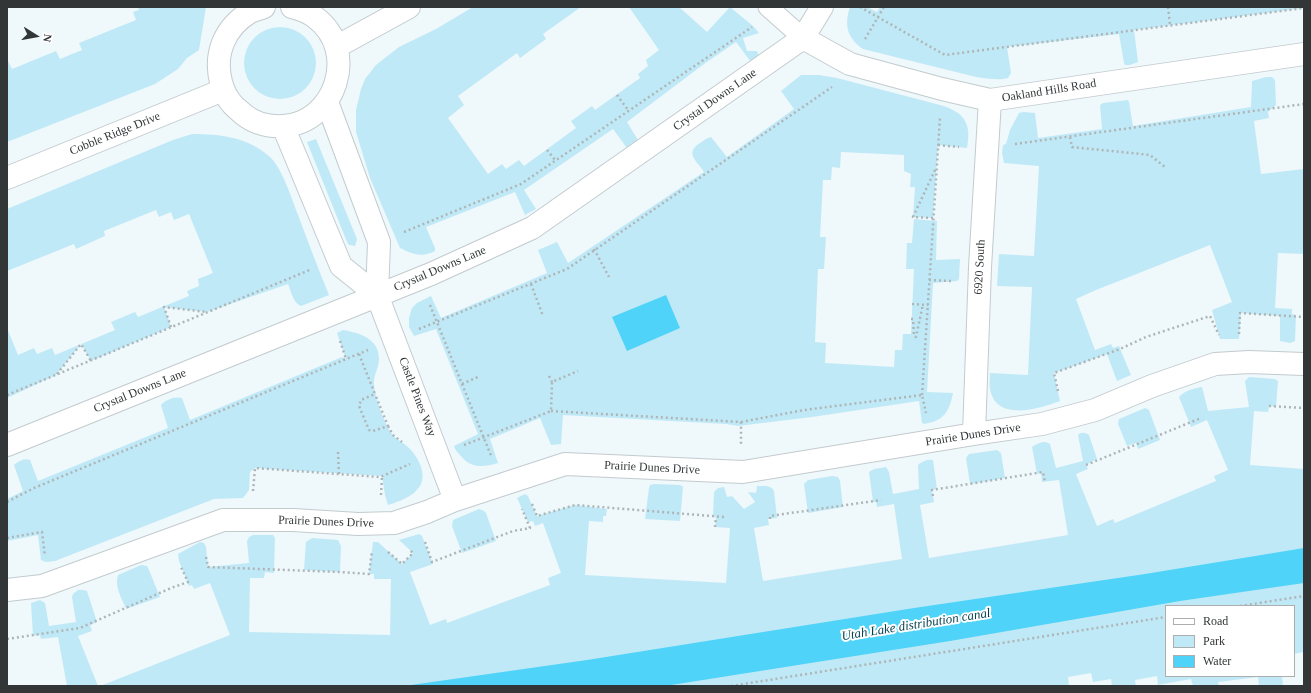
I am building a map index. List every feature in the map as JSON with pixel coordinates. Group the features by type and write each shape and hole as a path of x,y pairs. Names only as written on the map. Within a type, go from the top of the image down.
{"street":[{"path":"264,7 250,12 237,14 219,54 218,71 223,90 233,106 250,119 264,125 283,126 301,122 317,113 327,102 337,82 339,64 336,46 329,31 317,18 304,10 292,7"},
{"path":"336,46 409,7"},
{"name":"Crystal Downs Lane","path":"7,444 431,274 532,228 803,38 822,7"},
{"name":"Oakland Hills Road","path":"803,38 850,64 942,89 990,100 1304,54"},
{"name":"Cobble Ridge Drive","path":"7,178 223,90"},
{"name":"6920 South","path":"974,434 980,266 990,100"},
{"name":"Castle Pines Way","path":"327,102 379,242 377,295 455,500"},
{"path":"283,126 341,266 377,295"},
{"name":"Prairie Dunes Drive","path":"7,590 42,586 223,520 293,520 358,524 394,523 427,512 455,500 564,464 743,472 1042,424 1095,410 1152,386 1215,364 1249,362 1304,364"}],"lane":[{"path":"768,7 803,38"}],"path":[{"path":"860,7 945,55 1279,9 1304,8"},
{"path":"862,44 884,7"},
{"path":"1168,7 1170,25"},
{"path":"401,233 521,184 754,26"},
{"path":"416,330 567,269 833,86"},
{"path":"617,95 628,110"},
{"path":"1013,145 1304,104"},
{"path":"926,415 922,395 940,116"},
{"path":"1070,137 1072,147 1150,155 1165,167"},
{"path":"938,145 963,148"},
{"path":"547,150 556,160"},
{"path":"933,218 913,217 936,167"},
{"path":"594,249 609,276"},
{"path":"7,395 318,266"},
{"path":"531,284 543,316"},
{"path":"430,303 494,463"},
{"path":"912,304 928,305"},
{"path":"912,319 914,336 916,336 923,304"},
{"path":"171,327 164,307 207,312"},
{"path":"1239,338 1240,313 1304,317"},
{"path":"1058,393 1054,373 1120,349 1146,337 1210,316 1220,339"},
{"path":"339,340 346,359"},
{"path":"56,375 81,344 91,361"},
{"path":"7,502 34,488 371,349"},
{"path":"359,354 388,426 393,435 405,445"},
{"path":"552,382 578,371"},
{"path":"549,376 552,382 551,411"},
{"path":"462,384 478,377"},
{"path":"375,394 361,400 359,406 369,430 373,431 388,426"},
{"path":"458,447 551,411 741,422 804,410 922,395"},
{"path":"1269,406 1304,408"},
{"path":"1086,465 1201,418"},
{"path":"741,422 741,450"},
{"path":"338,452 339,474"},
{"path":"253,496 255,468 382,476 411,464"},
{"path":"933,496 932,490 1043,472 1045,482"},
{"path":"381,502 382,476"},
{"path":"770,519 770,516 881,500"},
{"path":"531,502 537,516 575,505 724,518"},
{"path":"422,536 432,562 513,531 530,528 520,504"},
{"path":"715,527 716,517"},
{"path":"7,538 42,532 46,562"},
{"path":"206,555 208,567 333,571 369,574 372,547"},
{"path":"385,549 402,564 413,553 408,548"},
{"path":"7,640 80,628 188,582 179,561"},
{"path":"1246,605 1304,596"},
{"path":"731,686 1165,617"}],"green space":[{"path":"138,7 206,7 199,50 187,58 178,69 155,84 7,142 7,59 12,69 56,51 60,59 82,50 79,43 136,20 133,12 139,10"},
{"path":"473,7 581,7 543,34 546,39 520,58 517,53 458,96 464,105 448,118 488,174 502,164 506,169 519,160 524,166 576,128 571,121 592,106 595,110 640,78 638,74 648,66 646,60 659,50 629,7 679,7 707,32 730,7 753,26 759,33 743,38 747,51 757,51 759,56 751,62 736,42 627,122 638,140 627,148 613,129 524,190 536,209 525,215 515,192 426,227 435,251 421,255 400,248 370,178 356,132 356,110 365,79 376,65 399,47 436,29"},
{"path":"850,7 867,7 877,12 880,7 1304,8 1134,30 1138,62 1130,65 1125,65 1124,63 1119,34 1007,47 1011,73 1008,78 996,79 976,77 863,49 853,40 848,31 847,20"},
{"path":"280,27 294,30 306,37 313,49 316,63 313,77 306,89 294,96 280,99 266,96 254,89 247,77 244,63 247,49 254,37 266,30"},
{"path":"801,75 819,75 837,78 940,105 955,111 967,125 967,148 938,145 933,218 913,217 915,187 910,187 911,174 904,171 904,155 841,152 840,168 832,167 831,180 823,180 820,237 826,237 824,269 818,269 815,342 826,343 825,363 894,367 895,350 902,350 903,334 911,334 914,269 906,269 907,243 912,243 914,219 937,221 936,260 960,259 959,279 957,281 933,283 927,392 953,393 950,405 941,418 931,423 922,423 919,401 812,417 738,426 726,424 563,415 561,444 551,445 540,418 490,439 498,463 478,466 465,460 454,446 478,434 436,329 414,336 409,327 409,318 412,308 417,303 431,296 441,318 547,273 538,250 557,242 568,263 704,172 695,161 692,154 695,147 703,141 711,137 727,157 794,109 781,91"},
{"path":"1272,77 1275,80 1276,105 1268,112 1269,118 1254,121 1261,174 1304,169 1304,254 1278,253 1275,308 1292,309 1292,314 1296,315 1295,341 1290,343 1280,341 1280,316 1241,313 1239,339 1220,339 1212,310 1232,302 1210,245 1076,299 1095,350 1111,344 1113,348 1119,346 1131,375 1117,381 1107,354 1054,373 1060,401 1041,407 1019,410 1000,406 994,399 990,389 990,373 1028,375 1032,287 997,286 999,254 1034,256 1039,166 1004,163 1002,153 1003,145 1006,144 1010,130 1019,113 1035,113 1038,138 1102,129 1100,105 1103,103 1128,100 1133,126 1251,107 1252,81"},
{"path":"192,134 233,138 252,145 270,157 279,168 286,184 329,295 301,306 294,300 288,284 207,312 164,307 171,327 91,361 81,344 115,330 111,322 135,312 138,317 189,296 187,291 199,286 198,279 213,273 189,214 174,220 171,212 159,217 156,210 104,231 105,236 76,249 74,244 7,271 7,209 173,140"},
{"path":"316,139 357,239 355,246 349,245 347,242 307,142"},
{"path":"7,328 18,355 34,348 37,354 52,348 55,355 81,344 56,375 7,398"},
{"path":"343,330 361,335 372,341 376,346 379,362 374,380 374,386 386,424 395,437 412,451 420,463 423,477 420,486 413,494 398,502 388,505 382,476 255,468 250,472 249,490 243,498 214,499 55,561 46,562 41,560 38,535 7,541 7,499 23,491 14,465 18,462 28,459 30,460 38,481 168,428 161,405 170,399 182,398 190,420 342,357 346,359 337,333"},
{"path":"1249,377 1275,379 1278,381 1276,407 1269,406 1268,412 1254,411 1250,465 1304,469 1304,652 1295,654 1295,605 1165,605 1165,677 1258,677 1218,682 1219,686 1193,686 1191,679 1158,685 1157,676 1135,680 1136,686 1112,686 1111,679 1093,682 1091,673 1068,677 1069,686 100,686 230,635 210,583 194,589 192,585 189,586 179,561 178,554 200,542 204,543 206,547 208,567 249,563 247,541 249,537 253,535 273,535 275,538 274,573 265,572 264,578 250,578 249,632 390,635 391,579 374,579 374,574 369,574 373,542 378,542 402,564 413,553 399,540 419,534 422,536 433,564 410,572 430,625 446,619 447,623 550,585 548,578 561,573 543,523 535,526 533,521 528,522 517,498 525,494 528,496 537,516 575,505 607,509 606,516 603,516 603,522 589,521 585,575 726,583 730,528 715,527 716,517 713,517 714,492 718,488 724,487 727,497 732,496 744,509 755,502 748,492 756,493 757,486 767,486 772,488 774,491 777,518 768,519 769,525 754,528 763,581 902,559 894,504 877,507 876,502 873,502 869,472 874,469 886,467 889,472 893,494 919,489 918,465 925,461 933,460 937,489 932,490 934,502 920,505 929,558 1068,535 1059,480 1042,482 1041,473 1037,474 1032,447 1041,442 1050,444 1056,468 1083,461 1078,435 1080,433 1086,433 1089,435 1097,459 1086,465 1088,469 1076,474 1097,526 1113,519 1115,523 1216,481 1214,476 1228,470 1207,420 1191,427 1179,397 1189,390 1202,387 1208,411 1249,407 1245,381"},
{"path":"1145,408 1149,410 1160,440 1138,449 1136,443 1127,446 1118,424 1119,419"},
{"path":"997,450 1001,453 1005,478 970,484 966,458 969,454"},
{"path":"832,476 838,477 840,481 843,507 808,513 804,484 808,480"},
{"path":"650,485 680,485 683,487 680,521 645,519 649,488"},
{"path":"479,509 486,513 496,541 462,553 452,526 453,520"},
{"path":"312,538 338,540 341,546 340,572 304,570 306,542"},
{"path":"141,565 147,566 160,597 126,609 117,584 118,575"},
{"path":"78,590 87,591 97,622 90,625 92,631 78,636 98,686 67,686 58,637 41,639 40,635 33,636 31,603 40,600 45,603 49,626 76,622 72,597"},
{"path":"1258,677 1282,677 1283,686 1259,686"}],"water":[{"path":"666,295 680,328 627,351 612,317"},
{"name":"Utah Lake distribution canal","path":"1304,548 1304,583 1180,601 950,641 665,686 404,686 587,660"}]}
